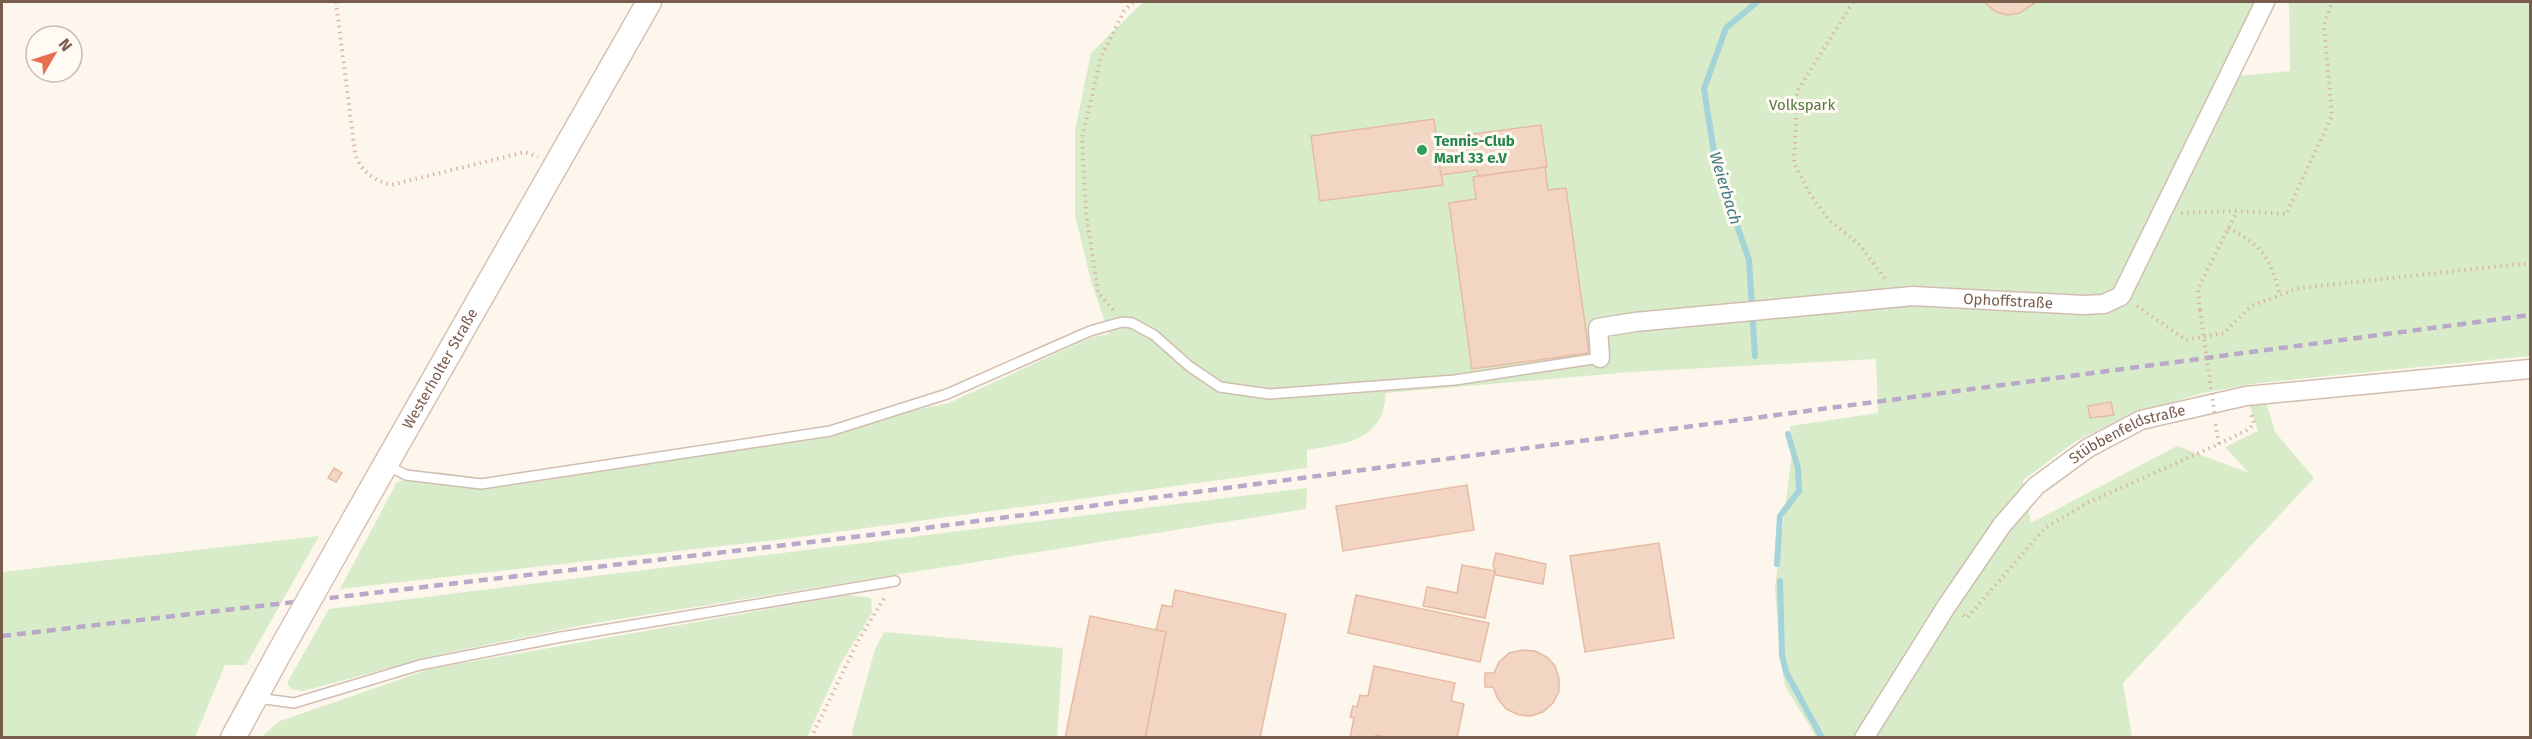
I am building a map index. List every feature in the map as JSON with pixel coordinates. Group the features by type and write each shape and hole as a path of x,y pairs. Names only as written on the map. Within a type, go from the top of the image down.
{"main road":[{"name":"Westerholter Straße","path":"233,738 555,164 649,2"}],"street":[{"path":"2121,296 2265,2"},
{"name":"Ophoffstraße","path":"1600,358 1598,328 1913,296 2083,305 2104,304 2121,296"},
{"name":"Stübbenfeldstraße","path":"1864,738 1946,607 2002,525 2037,486 2088,448 2140,420 2246,396 2530,369"}],"lane":[{"path":"386,465 406,475 481,484 830,431 947,394 1090,331 1122,322 1132,323 1154,335 1189,366 1220,387 1269,394 1455,380 1600,358"},
{"path":"255,698 294,703 432,663 561,637 895,582"}],"path":[{"path":"336,2 355,153 360,167 375,180 391,185 525,152 555,164"},
{"path":"1122,322 1098,292 1086,212 1082,138 1101,57 1124,11 1133,2"},
{"path":"1853,2 1797,92 1794,163 1810,194 1830,221 1860,245 1899,298"},
{"path":"2187,212 2237,211 2286,214 2332,116 2324,25 2332,2"},
{"path":"2218,444 2198,289 2237,211"},
{"path":"2228,228 2251,240 2262,249 2274,272 2280,296"},
{"path":"2121,296 2186,340 2224,333 2251,306 2299,288 2530,263"},
{"path":"1946,607 1967,618 2045,528 2086,503 2249,429"},
{"path":"811,738 858,641 895,582"}],"green space":[{"name":"Volkspark","path":"1143,2 2258,2 2111,295 2237,76 2290,71 2289,2 2530,2 2530,356 2258,383 2203,393 2132,414 2076,441 2023,480 2031,523 2177,446 2249,473 2225,447 2258,431 2249,404 2266,402 2275,432 2314,478 2123,683 2132,737 1816,737 1785,686 1780,653 1775,588 1792,453 1790,426 1878,413 1876,359 1631,372 1386,393 1382,414 1368,432 1349,442 1307,450 1307,468 793,538 340,589 397,482 438,472 490,479 825,429 949,403 1092,337 1109,334 1091,281 1075,215 1075,131 1091,53"},
{"path":"1307,488 1306,509 589,624 442,654 303,691 291,689 287,683 329,609"},
{"path":"319,536 246,665 225,665 195,737 2,737 2,572"},
{"path":"849,595 871,598 872,613 841,663 807,737 261,737 280,721 430,669"},
{"path":"884,632 1063,648 1057,737 853,737 852,732 875,649"}],"building":[{"path":"1984,2 2036,2 2020,13 2008,15 1996,12"},
{"path":"1434,119 1443,185 1320,201 1311,136"},
{"path":"1541,125 1547,167 1478,176 1477,170 1441,175 1436,139"},
{"path":"1545,167 1548,190 1566,188 1589,353 1472,369 1449,203 1476,199 1473,177"},
{"path":"2111,402 2114,415 2090,418 2088,406"},
{"path":"334,468 342,473 336,482 328,478"},
{"path":"1467,485 1474,530 1343,551 1336,506"},
{"path":"1659,543 1674,638 1585,652 1570,556"},
{"path":"1496,553 1546,564 1543,584 1496,575 1493,565"},
{"path":"1462,565 1495,571 1485,618 1423,606 1427,587 1457,593"},
{"path":"1175,590 1286,614 1260,738 1145,738 1166,632 1156,630 1162,605 1172,607"},
{"path":"1356,595 1489,623 1480,662 1348,633"},
{"path":"1090,616 1166,632 1145,738 1065,738"},
{"path":"1522,650 1535,651 1547,657 1555,666 1559,678 1559,691 1553,703 1543,712 1531,716 1519,715 1506,709 1498,699 1493,687 1485,687 1485,673 1494,673 1499,662 1509,653"},
{"path":"1374,666 1455,683 1451,701 1464,704 1457,738 1389,738 1376,735 1375,738 1350,738 1354,718 1350,717 1353,706 1357,707 1360,695 1368,696"}],"waterway":[{"name":"Weierbach","path":"1755,356 1749,260 1716,165 1704,89 1726,28 1757,2"},
{"name":"Weierbach","path":"1777,564 1780,516 1799,491 1798,468 1788,434"},
{"name":"Weierbach","path":"1780,581 1782,655 1786,672 1822,738"}],"railway":[{"path":"2,636 880,534 2530,315"}],"place":[{"name":"Tennis-Club Marl 33 e.V","path":"1422,150"}]}
